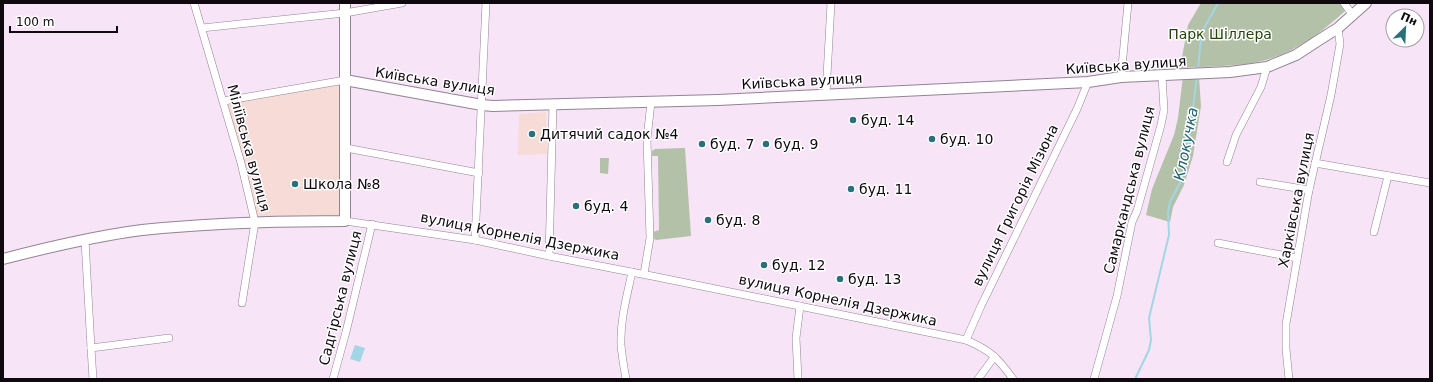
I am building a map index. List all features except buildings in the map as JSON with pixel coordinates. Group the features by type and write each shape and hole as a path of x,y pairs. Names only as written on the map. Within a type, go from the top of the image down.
{"street":[{"name":"Міліївська вулиця","path":"194,3 224,101 255,222 242,303"},
{"path":"202,28 345,8 402,3"},
{"path":"475,240 486,3"},
{"path":"826,94 831,3"},
{"path":"1121,77 1128,3"},
{"path":"1344,3 1352,14"},
{"name":"Київська вулиця","path":"224,101 345,80 482,105 651,102 1088,82 1121,77 1230,72 1267,67 1296,55 1338,28 1366,3"},
{"path":"345,8 345,221"},
{"name":"Харківська вулиця","path":"1289,379 1286,349 1286,324 1309,190 1331,95 1340,44 1338,28"},
{"path":"1227,162 1236,135 1261,87 1267,67"},
{"name":"Самаркандська вулиця","path":"1094,379 1117,296 1132,222 1137,211 1161,125 1164,110 1162,76"},
{"name":"вулиця Григорія Мізюна","path":"966,340 981,306 1077,109 1088,82"},
{"path":"644,274 650,238 647,139 651,102"},
{"path":"549,256 553,104"},
{"path":"346,148 479,173"},
{"path":"1315,162 1430,183"},
{"path":"1374,232 1388,176"},
{"path":"1260,182 1309,190"},
{"name":"вулиця Корнелія Дзержика","path":"3,259 85,240 142,230 255,222 345,221 372,224 475,240 966,340 983,347 995,357 1013,379"},
{"name":"Садгірська вулиця","path":"333,379 372,224"},
{"path":"85,240 93,379"},
{"path":"1218,243 1297,258"},
{"path":"626,379 621,346 621,333 622,319 632,272"},
{"path":"798,379 796,338 800,306"},
{"path":"91,348 169,338"},
{"path":"978,379 995,357"}],"shaded area":[{"name":"Школа №8","path":"345,81 344,221 255,221 224,102"},
{"name":"Дитячий садок №4","path":"546,112 547,154 518,155 519,114"}],"green space":[{"name":"Парк Шіллера","path":"1201,3 1340,3 1345,11 1299,46 1288,52 1266,60 1246,64 1180,68 1188,25"},
{"path":"1183,76 1199,77 1201,106 1193,156 1184,185 1173,207 1170,222 1146,215 1152,189 1174,135 1178,118"},
{"path":"685,148 691,236 656,240 653,238 653,232 659,230 658,156 652,156 652,151 655,149"},
{"path":"600,158 609,158 608,174 600,173"}],"water":[{"path":"355,345 365,348 360,362 350,359"}],"waterway":[{"name":"Клокучка","path":"1198,70 1203,30 1218,3"},
{"name":"Клокучка","path":"1135,379 1149,350 1151,340 1149,318 1169,235 1168,212 1170,202 1181,181 1189,140 1197,76"}],"place":[{"name":"буд. 14","path":"853,120"},
{"name":"Дитячий садок №4","path":"532,134"},
{"name":"буд. 10","path":"932,139"},
{"name":"буд. 7","path":"702,144"},
{"name":"буд. 9","path":"766,144"},
{"name":"Школа №8","path":"295,184"},
{"name":"буд. 11","path":"851,189"},
{"name":"буд. 4","path":"576,206"},
{"name":"буд. 8","path":"708,220"},
{"name":"буд. 12","path":"764,265"},
{"name":"буд. 13","path":"840,279"}]}
